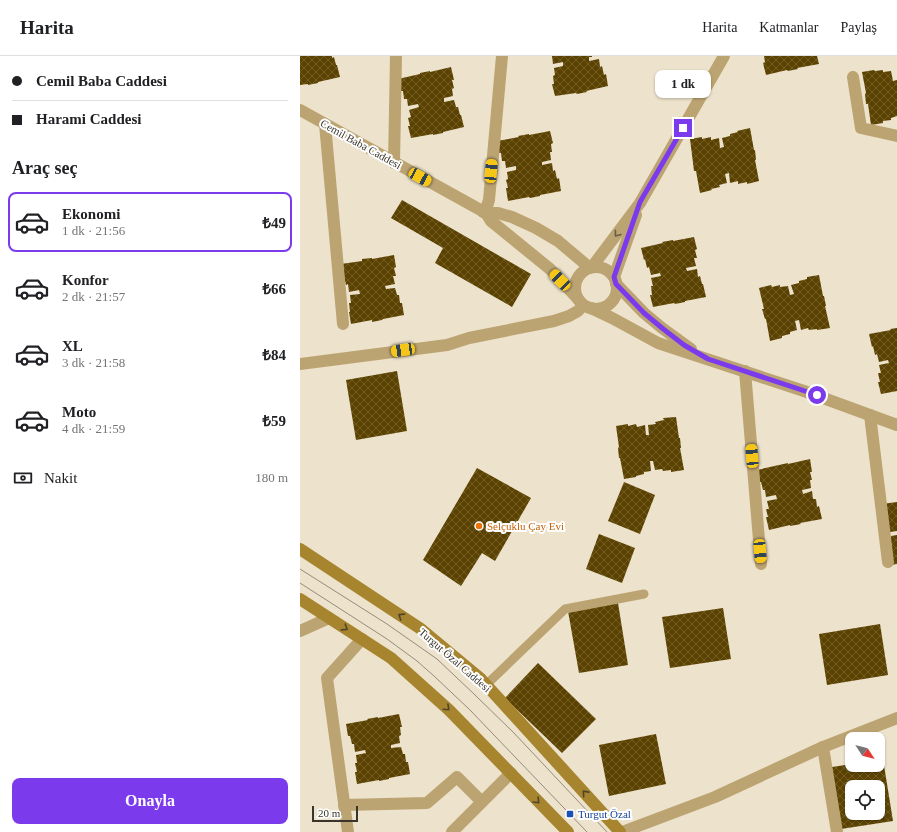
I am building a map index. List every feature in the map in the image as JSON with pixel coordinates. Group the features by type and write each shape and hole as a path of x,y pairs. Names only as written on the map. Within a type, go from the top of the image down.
{"street":[{"path":"394,163 396,56"},
{"path":"484,212 489,200 502,56"},
{"path":"591,268 640,202 724,56"},
{"path":"853,77 861,128 897,136"},
{"name":"Cemil Baba Caddesi","path":"300,110 484,212 491,221 550,270 584,304 658,342 804,390 897,425"},
{"path":"325,124 343,324"},
{"path":"615,280 608,270 600,267 591,268 585,270 579,275 575,283 575,291 584,304 599,309 607,306 613,300 616,292 615,280 640,202"},
{"name":"Cemil Baba Caddesi","path":"484,212 498,213 512,217 536,228 558,240 591,268"},
{"name":"Cemil Baba Caddesi","path":"615,280 644,313 684,345 708,359"},
{"path":"300,364 447,345 469,338 554,321 574,314 584,304"},
{"path":"745,371 762,564"},
{"path":"870,415 888,562"},
{"name":"Turgut Özal Caddesi","path":"300,549 421,629 480,678 621,832"},
{"path":"300,600 391,658 449,710 568,832"},
{"path":"300,631 329,618"},
{"path":"348,832 327,678 362,639"},
{"path":"621,832 715,797 823,747 897,718"},
{"path":"823,747 837,832"},
{"path":"452,832 511,773"},
{"path":"344,804 427,803 457,778 482,802"}],"lane":[{"path":"486,685 565,609 644,594"}],"building":[{"path":"300,56 334,57 340,77 308,85 300,85"},
{"path":"552,56 592,56 589,57 589,61 599,59 600,67 602,66 604,75 606,74 608,86 577,94 555,96 552,84 554,84 554,68 563,66 563,62 553,64"},
{"path":"764,56 817,56 819,64 766,75 763,63 765,62"},
{"path":"451,67 454,80 452,80 454,88 452,89 453,96 444,98 444,102 454,100 461,115 464,127 443,133 411,138 408,126 410,126 408,118 411,117 409,110 419,107 418,104 408,106 407,99 404,99 403,91 401,91 398,79"},
{"path":"883,70 883,72 891,71 893,81 897,80 897,116 891,118 891,120 883,121 883,123 871,125 868,104 866,104 866,93 862,72"},
{"path":"750,128 755,150 755,160 759,181 747,184 747,182 738,184 738,181 730,183 729,173 725,174 727,183 719,185 720,187 711,189 712,190 700,193 696,171 694,171 690,139 711,137 711,140 719,138 720,148 724,147 722,138 730,136 730,134 738,132 737,131"},
{"path":"550,131 553,143 551,144 552,152 550,152 551,160 542,162 542,165 552,163 553,171 555,170 557,179 559,178 561,191 508,201 506,188 508,188 506,180 508,179 507,172 516,170 516,166 506,168 505,161 502,161 501,153 499,153 497,141"},
{"path":"402,200 531,274 512,307 435,263 443,248 391,218"},
{"path":"694,237 697,249 695,250 697,258 694,258 696,266 686,268 687,271 697,269 698,277 700,276 706,297 653,307 650,295 652,295 651,286 653,286 651,278 661,276 660,273 651,275 649,267 647,268 645,259 644,260 641,248 663,243 662,242"},
{"path":"394,255 396,267 394,268 396,276 393,276 395,284 385,286 386,289 395,288 397,295 399,295 400,303 402,303 404,315 372,322 372,320 351,324 349,312 349,303 351,303 350,295 360,294 359,290 349,292 348,284 346,285 341,264 362,261 362,259 372,259"},
{"path":"819,275 830,328 809,330 808,328 801,330 799,320 795,321 797,330 782,336 782,338 770,341 766,319 762,309 764,309 759,288 771,285 772,287 780,285 780,287 788,286 790,295 794,294 791,285 807,279 807,277"},
{"path":"897,328 897,391 881,394 878,382 880,382 878,373 881,373 879,365 889,363 888,360 879,362 877,354 875,355 873,346 872,347 869,334"},
{"path":"397,371 407,431 356,440 346,380"},
{"path":"676,417 684,470 671,472 671,470 655,470 653,461 650,461 651,471 644,472 644,474 636,477 624,479 619,458 616,426 636,424 637,427 645,425 646,435 649,435 648,425 656,424 655,422 664,420 663,418"},
{"path":"810,459 812,472 810,472 812,480 810,480 811,488 802,490 803,494 812,491 813,499 816,499 817,507 819,506 822,519 769,530 766,517 768,517 766,509 769,509 767,501 777,499 776,495 766,497 765,490 763,490 761,482 759,482 757,470"},
{"name":"Selçuklu Çay Evi","path":"477,468 531,498 495,561 482,553 461,586 423,560"},
{"path":"624,482 655,495 640,534 608,521"},
{"path":"897,502 897,531 890,532 882,504"},
{"path":"599,534 635,548 622,583 586,569"},
{"path":"897,535 897,564 891,565 891,536"},
{"path":"618,603 628,665 579,673 568,611"},
{"path":"723,608 731,659 670,668 662,617"},
{"path":"880,624 888,675 827,685 819,634"},
{"path":"538,663 596,719 562,753 505,698"},
{"path":"399,714 402,727 400,727 400,743 391,745 391,748 401,747 403,754 405,754 406,762 408,762 410,774 357,784 355,772 357,772 355,763 357,763 356,755 366,753 365,750 355,752 354,744 352,744 350,736 348,736 346,724"},
{"path":"656,734 666,784 609,796 599,745"},
{"path":"845,765 845,772 885,771 893,821 841,829 832,767"}],"tram line":[{"path":"300,569 387,624 437,659 514,733 607,832"},
{"path":"300,583 387,639 417,661 470,710 587,832"}],"place":[{"name":"Selçuklu Çay Evi","path":"479,526"},
{"name":"Turgut Özal","path":"570,814"}],"route":[{"path":"683,128 640,202 614,277 616,284 644,313 662,328 684,345 708,359 817,395"}]}
